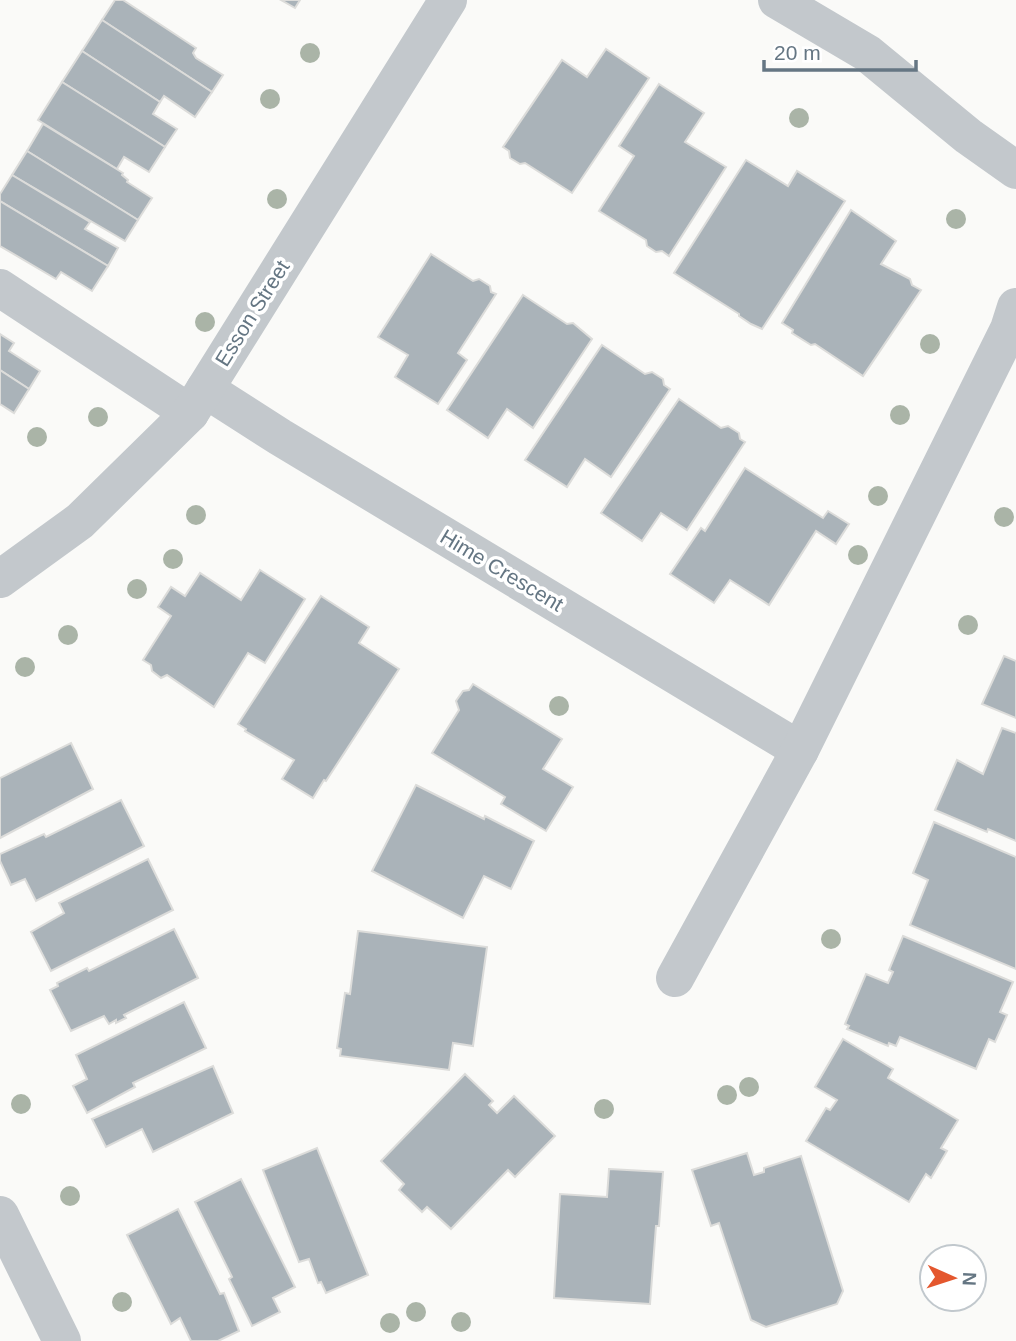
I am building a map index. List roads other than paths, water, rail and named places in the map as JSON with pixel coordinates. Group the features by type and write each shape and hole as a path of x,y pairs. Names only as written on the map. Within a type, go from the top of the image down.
{"street":[{"name":"Esson Street","path":"0,579 80,521 197,401 448,0"},
{"path":"777,0 867,53 968,136 1016,170"},
{"name":"Hime Crescent","path":"0,288 197,401 280,437 800,750"},
{"path":"674,978 800,750 1009,329 1016,307"},
{"path":"0,1215 62,1341"}]}
